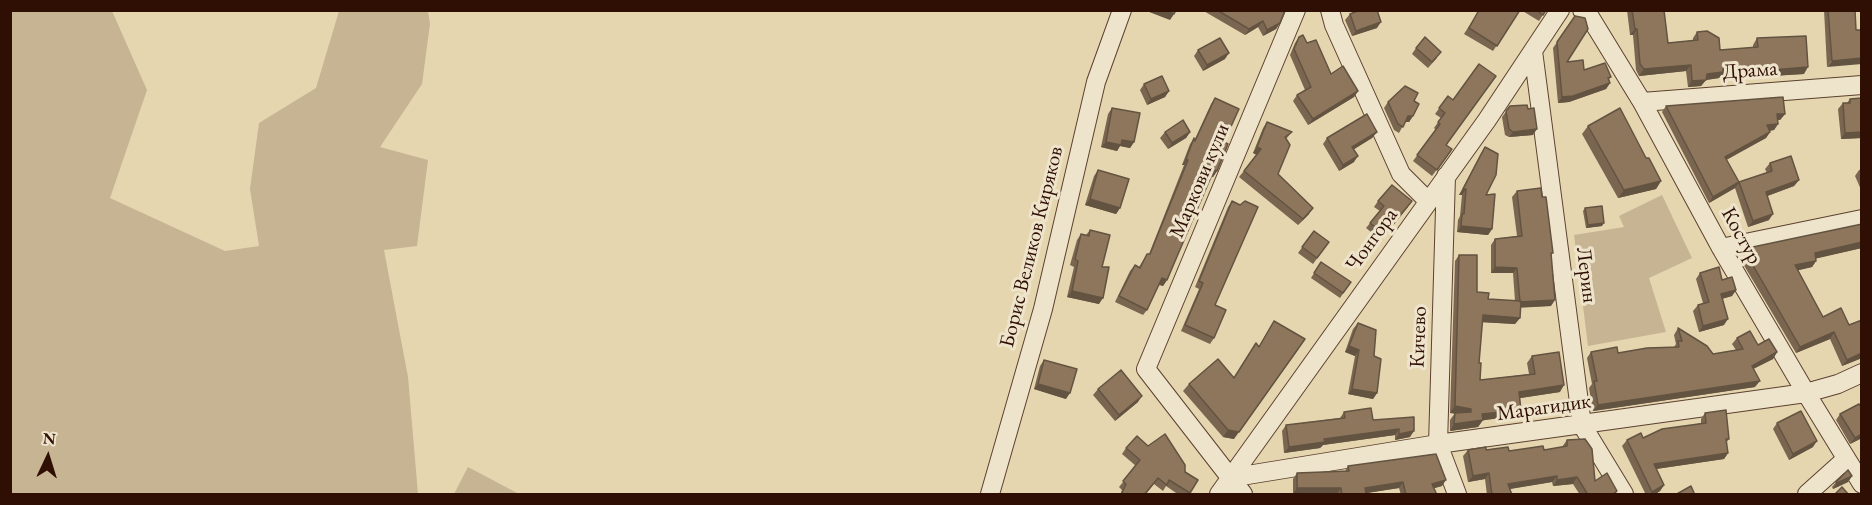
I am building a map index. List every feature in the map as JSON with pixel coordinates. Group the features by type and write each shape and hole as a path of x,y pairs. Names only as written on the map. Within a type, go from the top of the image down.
{"street":[{"name":"Борис Великов Киряков","path":"990,495 1043,309 1096,82 1122,10"},
{"name":"Маркови кули","path":"1229,478 1146,369 1296,10"},
{"path":"1330,10 1334,25 1401,174 1428,201"},
{"name":"Чонгора","path":"1219,495 1446,176 1560,10"},
{"name":"Костур","path":"1582,10 1590,17 1642,102 1721,248 1862,484"},
{"name":"Лерин","path":"1533,51 1582,425 1624,495"},
{"name":"Драма","path":"1642,102 1862,85"},
{"name":"Кичево","path":"1446,176 1438,444 1457,495"},
{"path":"1721,248 1862,219"},
{"name":"Марагидик","path":"1229,478 1438,444 1806,393 1838,384 1862,373"},
{"path":"1807,495 1846,459"},
{"path":"1229,478 1243,495"}],"shaded area":[{"path":"10,11 112,11 147,90 110,198 225,251 259,246 250,189 259,123 316,88 339,11 428,11 430,24 422,84 380,147 428,160 417,246 384,250 408,377 418,494 11,494"},
{"path":"1662,195 1692,258 1649,278 1666,332 1588,346 1574,235 1624,227 1619,216"},
{"path":"468,467 519,494 454,494"}],"building":[{"path":"1164,10 1176,10 1174,14"},
{"path":"1217,10 1283,10 1284,13 1280,23 1267,30 1263,21 1249,29"},
{"path":"1360,10 1377,10 1381,22 1356,31 1350,14"},
{"path":"1479,10 1520,10 1497,46 1469,28"},
{"path":"1536,10 1546,10 1543,15"},
{"path":"1632,10 1664,10 1668,43 1698,40 1697,32 1707,31 1719,38 1720,50 1758,47 1757,38 1806,36 1808,67 1759,71 1759,66 1723,69 1723,72 1707,74 1706,80 1692,81 1691,65 1644,69 1640,64 1637,29 1635,29"},
{"path":"1828,10 1855,10 1856,30 1862,30 1862,58 1832,61"},
{"path":"1575,16 1585,18 1588,29 1567,62 1583,60 1584,70 1605,63 1611,77 1608,78 1610,83 1573,96 1562,97 1557,42"},
{"path":"1303,35 1307,43 1316,40 1331,74 1343,66 1358,91 1313,119 1297,95 1311,87 1294,49 1299,37"},
{"path":"1425,37 1441,52 1432,62 1416,48"},
{"path":"1220,38 1229,53 1207,65 1198,50"},
{"path":"1479,64 1496,76 1446,145 1452,149 1437,170 1417,155 1440,124 1438,122 1445,113 1439,108 1448,96 1453,100"},
{"path":"1162,76 1169,91 1151,99 1144,84"},
{"path":"1405,86 1418,93 1414,101 1419,104 1413,116 1408,116 1403,127 1398,124 1388,102"},
{"path":"1783,97 1785,114 1777,114 1778,124 1767,125 1770,132 1725,157 1739,182 1713,197 1666,106"},
{"path":"1215,98 1239,109 1224,142 1228,144 1217,171 1214,170 1167,280 1162,278 1147,310 1119,296 1135,265 1140,268 1147,254 1150,254 1188,160 1186,159 1194,138 1195,141"},
{"path":"1862,98 1862,132 1845,133 1843,103 1850,103 1850,99"},
{"path":"1527,105 1528,109 1534,108 1537,129 1513,132 1509,129 1506,111 1510,106"},
{"path":"1112,108 1140,113 1134,142 1122,140 1121,145 1106,142"},
{"path":"1620,108 1646,158 1649,158 1661,181 1624,190 1588,126"},
{"path":"1367,114 1377,132 1352,147 1358,156 1343,165 1327,138"},
{"path":"1183,120 1190,132 1172,143 1165,132"},
{"path":"1267,122 1292,132 1285,137 1290,145 1278,174 1313,208 1303,219 1244,171 1261,149 1257,147"},
{"path":"1485,147 1498,154 1496,175 1486,195 1495,194 1492,229 1461,226 1466,189 1463,189"},
{"path":"1791,156 1799,180 1766,192 1773,214 1753,221 1739,182 1772,171 1770,163"},
{"path":"1098,170 1129,179 1120,208 1090,199"},
{"path":"1392,185 1412,201 1385,234 1370,223 1384,206 1378,201"},
{"path":"1541,188 1542,197 1546,197 1553,253 1551,253 1555,300 1520,302 1517,268 1495,267 1495,239 1522,236 1517,191"},
{"path":"1232,201 1240,205 1245,201 1258,207 1215,305 1226,310 1214,338 1185,325 1203,283 1199,281"},
{"path":"1602,206 1604,223 1588,225 1585,208"},
{"path":"1862,224 1862,242 1815,253 1816,261 1795,265 1823,317 1841,308 1849,325 1862,320 1862,353 1847,360 1834,332 1800,347 1747,255 1748,248"},
{"path":"1090,230 1110,235 1102,267 1109,267 1103,298 1072,291 1078,261 1075,259 1081,234 1089,236"},
{"path":"1314,231 1329,242 1317,258 1302,247"},
{"path":"1459,255 1477,255 1477,292 1489,293 1488,299 1521,301 1520,318 1483,315 1480,380 1535,374 1532,356 1559,352 1564,385 1519,392 1521,410 1482,414 1483,420 1454,424 1455,413 1471,412 1471,409 1455,406"},
{"path":"1321,262 1351,282 1343,293 1314,273"},
{"path":"1719,267 1722,280 1732,277 1736,290 1721,294 1728,319 1703,326 1698,305 1709,302 1700,273"},
{"path":"1274,321 1305,339 1239,432 1228,430 1189,384 1218,359 1234,378 1256,343 1259,347"},
{"path":"1358,323 1376,330 1374,356 1381,359 1377,393 1352,389 1359,350 1349,346"},
{"path":"1678,328 1707,346 1713,354 1743,349 1737,338 1750,331 1758,345 1769,339 1777,352 1752,366 1760,381 1598,405 1594,381 1597,381 1591,352 1617,347 1618,353 1647,348 1679,347 1678,341 1682,341"},
{"path":"1044,360 1077,369 1070,393 1038,384"},
{"path":"1121,370 1142,396 1119,415 1098,389"},
{"path":"1859,404 1862,408 1862,434 1855,438 1840,414"},
{"path":"1371,408 1373,420 1414,417 1414,431 1399,434 1399,429 1324,439 1325,442 1289,447 1286,425 1345,418 1344,412"},
{"path":"1726,410 1728,453 1654,464 1664,485 1652,492 1627,440 1641,433 1643,438 1662,429 1706,423 1705,413"},
{"path":"1801,411 1817,441 1793,454 1777,423"},
{"path":"1165,434 1185,465 1185,472 1198,480 1190,493 1169,480 1167,485 1158,478 1144,495 1121,495 1126,484 1123,481 1140,460 1126,448 1137,436 1148,446"},
{"path":"1585,439 1592,449 1595,481 1607,473 1617,491 1612,495 1588,495 1577,477 1557,480 1557,476 1508,484 1512,495 1492,495 1489,473 1473,476 1468,450 1508,447 1509,451 1543,446 1544,450 1567,446 1567,440"},
{"path":"1436,454 1446,480 1432,484 1437,495 1406,495 1403,482 1365,488 1366,494 1364,495 1342,495 1341,488 1297,488 1297,473 1349,471 1348,466"},
{"path":"1848,470 1852,476 1837,483 1836,482"},
{"path":"1691,486 1695,495 1675,495"},
{"path":"1842,487 1849,495 1834,495"}]}
